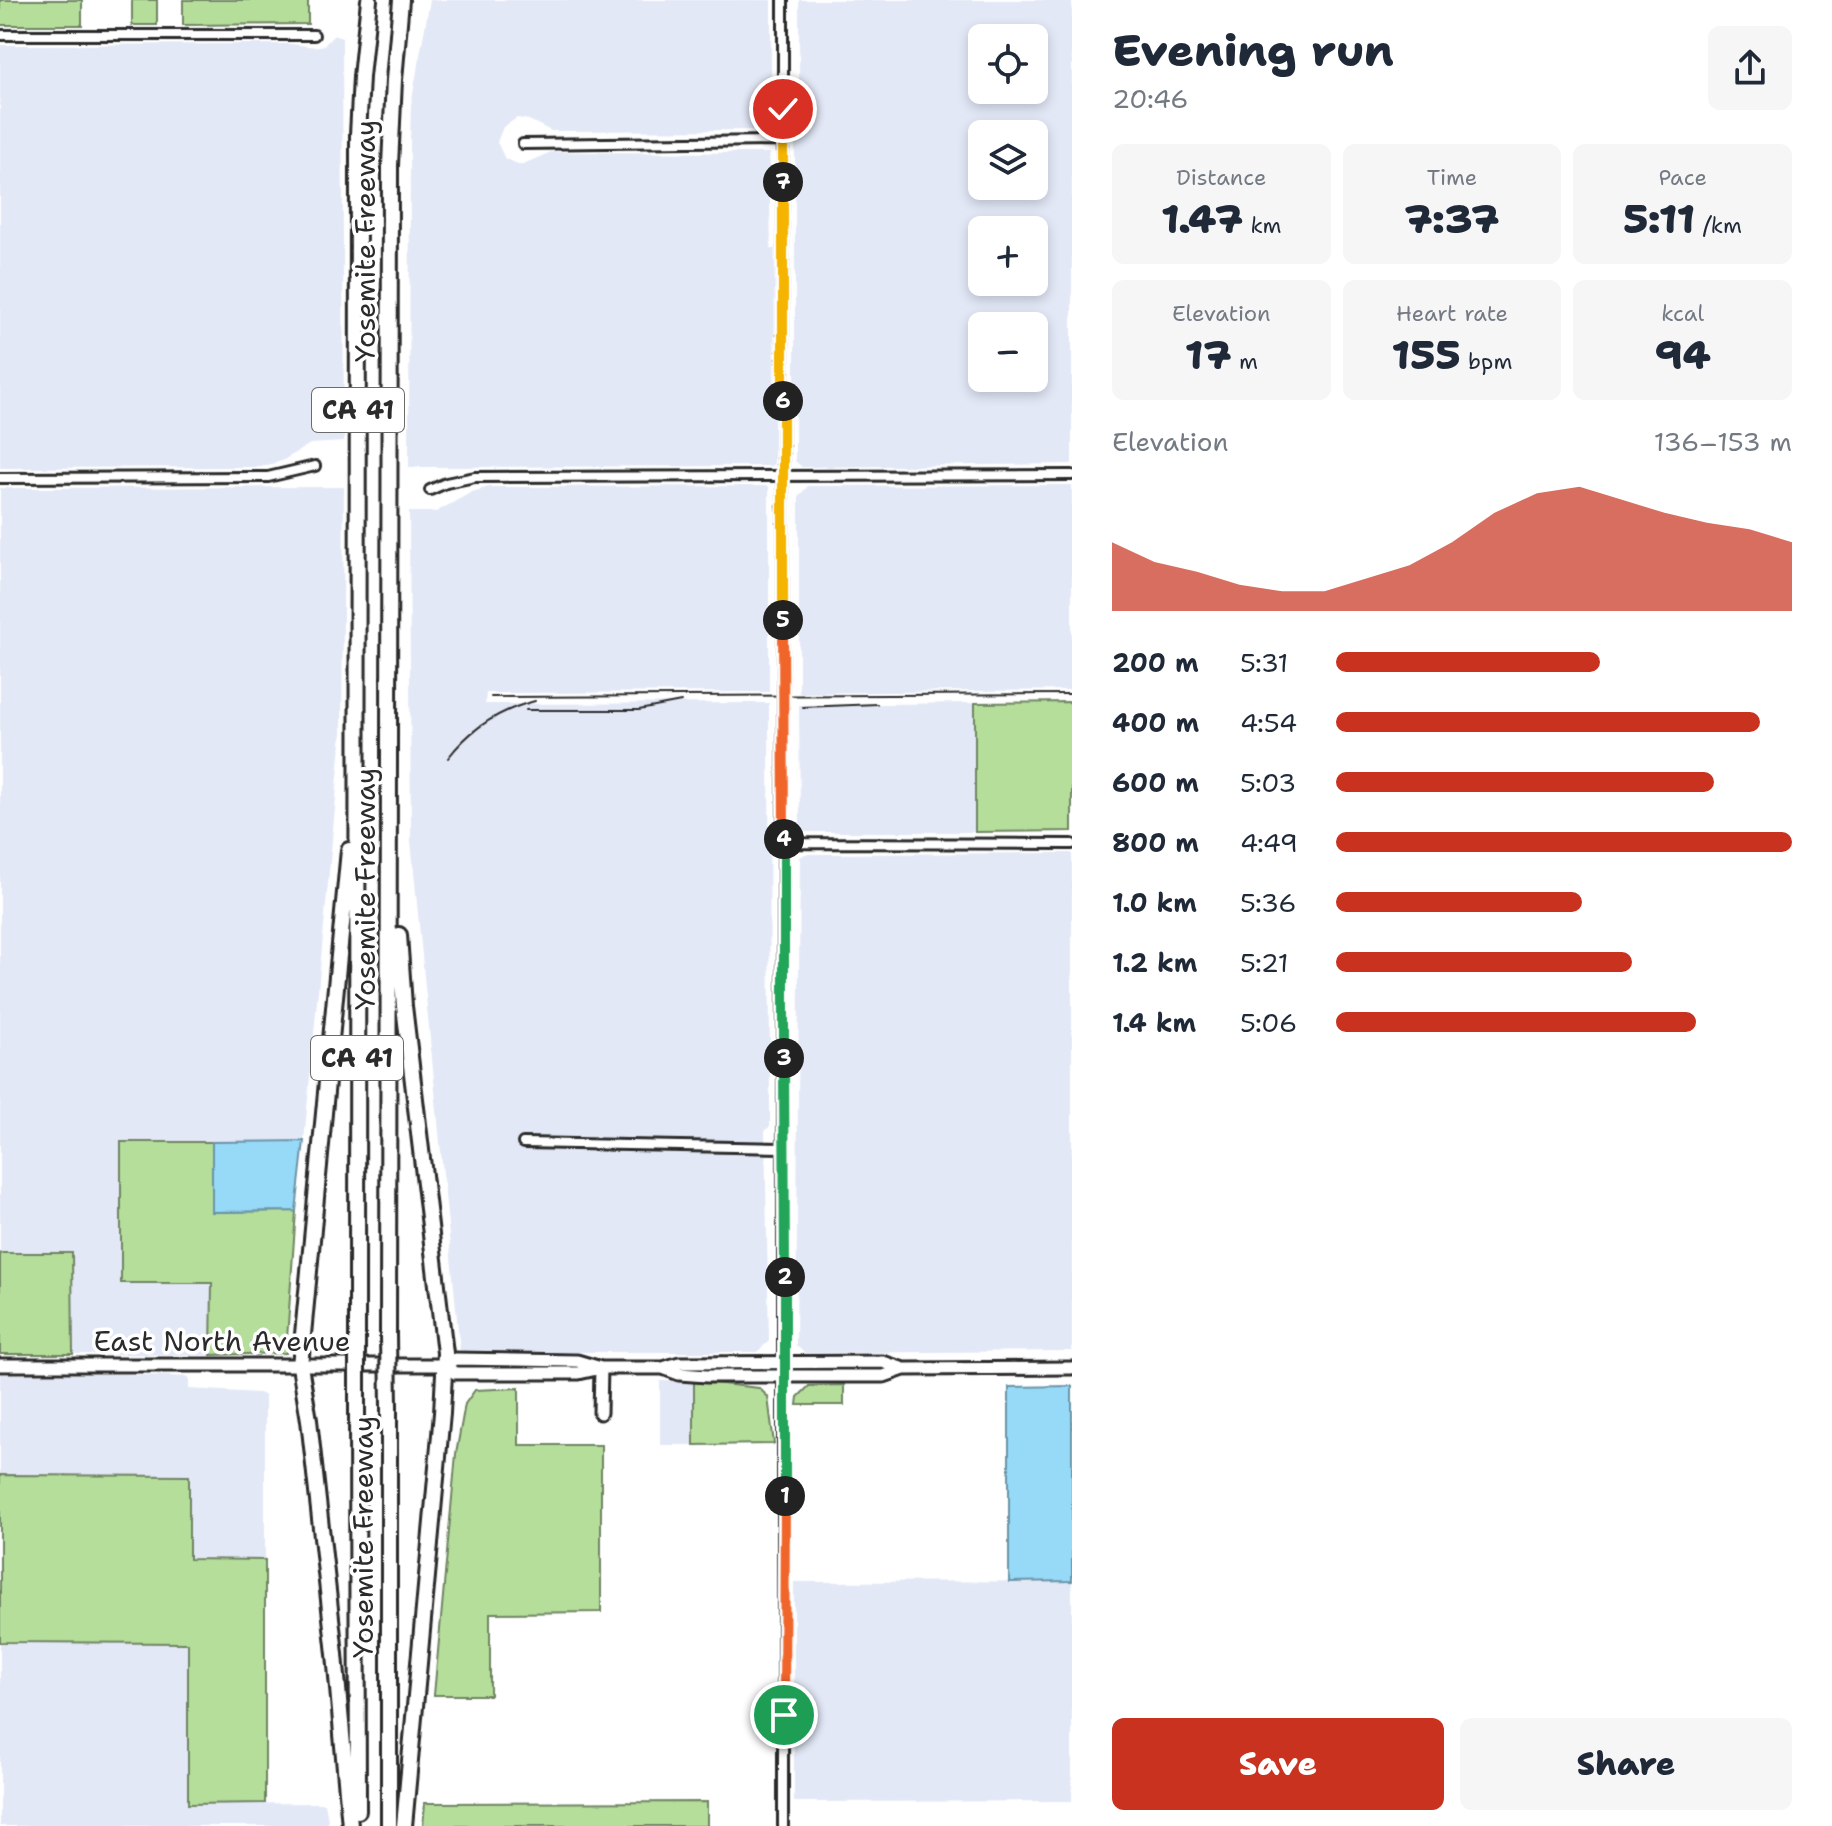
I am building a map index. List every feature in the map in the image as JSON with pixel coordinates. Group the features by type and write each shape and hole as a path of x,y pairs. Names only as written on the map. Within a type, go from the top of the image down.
{"highway":[{"name":"Yosemite Freeway","path":"358,1826 358,135 369,0"},
{"name":"Yosemite Freeway","path":"389,1826 390,165 401,0"},
{"path":"394,80 411,0"},
{"path":"350,1826 335,1654 309,1420 300,1366 357,782"},
{"path":"391,824 404,1006 445,1365 404,1826"}],"street":[{"path":"783,0 783,1826"},
{"path":"0,35 314,35"},
{"path":"523,144 783,141"},
{"path":"0,478 268,477 315,466"},
{"path":"430,490 475,477 1072,475"},
{"path":"784,843 1072,844"},
{"path":"523,1143 784,1148"},
{"name":"East North Avenue","path":"0,1365 445,1365 455,1373 568,1374 601,1368 663,1368 679,1363 883,1362 904,1369 1072,1368"},
{"path":"600,1413 601,1368"},
{"name":"East North Avenue","path":"663,1368 679,1374 785,1376 884,1376 904,1369"}],"shaded area":[{"path":"430,0 771,0 771,124 765,130 551,131 529,120 517,118 503,127 497,142 505,159 521,165 551,152 769,153 771,249 775,249 774,463 771,466 409,467 411,104"},
{"path":"799,0 1072,0 1072,464 802,467 795,461 795,141 799,140"},
{"path":"334,35 342,38 344,442 310,444 282,461 260,467 0,468 0,45 291,44 316,47 324,45"},
{"path":"1072,485 1072,690 799,693 799,496 808,486"},
{"path":"769,486 769,692 486,693 485,704 769,703 770,1126 765,1131 769,1341 757,1352 460,1350 411,841 409,512 436,512 472,492 489,487"},
{"path":"344,487 342,733 304,1141 122,1142 212,1283 211,1355 73,1354 72,1253 0,1253 0,488"},
{"path":"975,703 975,832 805,832 800,829 799,705"},
{"path":"1072,853 1072,1351 804,1353 796,1345 800,857 805,854"},
{"path":"0,1374 189,1377 189,1389 259,1393 265,1396 265,1560 189,1560 189,1477 0,1475"},
{"path":"660,1381 694,1381 694,1445 660,1445"},
{"path":"1072,1581 1072,1801 794,1802 794,1582"},
{"path":"0,1642 189,1643 188,1804 325,1803 329,1826 0,1826"}],"green space":[{"path":"0,0 82,0 82,25 0,25"},
{"path":"132,0 157,0 157,25 132,25"},
{"path":"183,0 308,0 308,24 183,25"},
{"path":"1072,702 1072,831 975,832 975,703"},
{"path":"121,1142 212,1142 212,1212 296,1211 286,1353 211,1355 212,1283 121,1283"},
{"path":"0,1253 72,1253 73,1354 0,1354"},
{"path":"694,1381 759,1388 768,1397 774,1444 694,1445"},
{"path":"844,1385 844,1405 797,1405 798,1397 809,1386"},
{"path":"519,1388 519,1445 601,1445 601,1612 490,1613 490,1695 434,1695 456,1454 465,1404 475,1390"},
{"path":"0,1475 189,1476 189,1559 265,1560 265,1803 188,1804 188,1643 0,1642"},
{"path":"707,1802 707,1826 423,1826 425,1803"}],"water":[{"path":"304,1141 296,1211 212,1212 212,1142"},
{"path":"1072,1386 1072,1581 1009,1582 1009,1387"}],"railway":[{"path":"491,697 1072,694"},
{"path":"448,758 466,738 487,722 535,701"},
{"path":"526,710 639,710 681,702"},
{"path":"803,707 877,704"}],"route":[{"path":"783,109 784,1715"}]}
